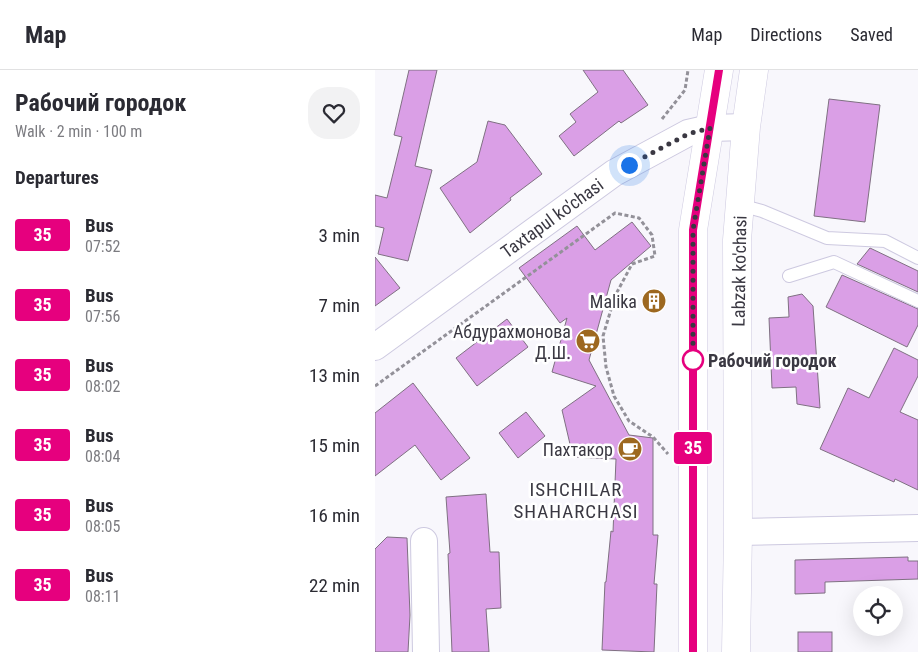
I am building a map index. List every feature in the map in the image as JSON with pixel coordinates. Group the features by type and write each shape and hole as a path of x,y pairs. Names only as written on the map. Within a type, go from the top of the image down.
{"main road":[{"path":"693,652 693,240 719,70"},
{"name":"Labzak ko'chasi","path":"736,652 738,532 737,240 746,127 754,70"}],"street":[{"name":"Taxtapul ko'chasi","path":"375,348 614,173 688,134 710,128 746,127"},
{"path":"738,532 918,528"},
{"path":"424,541 427,652"}],"lane":[{"path":"740,205 762,211 827,238 885,241 918,258"},
{"path":"789,276 833,262 918,301"}],"path":[{"path":"375,386 615,213 639,218 652,236 655,256 632,264 615,296 603,336 606,367 614,396 629,421 653,437 670,455"}],"building":[{"path":"409,70 437,70 415,166 432,170 408,261 378,254 384,228 375,226 375,195 387,198 402,137 394,135"},
{"path":"583,70 623,70 648,105 621,123 619,121 574,156 559,136 576,122 570,114 598,92"},
{"path":"829,99 880,105 865,222 814,216"},
{"path":"488,121 505,125 542,174 510,198 511,200 470,233 440,188 477,162"},
{"path":"632,222 651,246 611,280 589,360 629,435 653,438 653,535 658,535 654,584 657,584 654,652 602,650 605,582 611,531 613,532 616,459 573,457 562,410 596,386 552,372 567,318 560,323 519,268 577,226 595,250"},
{"path":"870,248 918,271 918,292 857,264"},
{"path":"375,257 400,288 375,306"},
{"path":"842,275 918,309 918,325 907,347 826,307"},
{"path":"802,294 813,306 820,408 797,404 796,387 772,388 769,318 789,317 788,297"},
{"path":"507,319 528,347 477,386 456,358"},
{"path":"894,348 918,360 918,376 900,412 918,420 918,490 895,479 894,482 820,449 848,388 869,398"},
{"path":"413,383 470,458 441,480 415,445 375,476 375,413"},
{"path":"526,412 545,436 518,458 499,433"},
{"path":"486,494 490,552 499,552 501,608 486,609 489,652 452,652 448,554 450,553 446,497"},
{"path":"387,537 407,538 410,615 408,652 375,652 375,549"},
{"path":"908,557 908,561 918,561 918,579 825,582 825,593 795,594 795,560"},
{"path":"798,632 832,632 832,652 798,652"}],"bus line":[{"name":"35","path":"693,652 693,230 719,70"}],"place":[{"name":"Malika","path":"654,301"},
{"name":"Абдурахмонова Д.Ш.","path":"588,341"},
{"name":"Рабочий городок","path":"693,360"},
{"name":"Пахтакор","path":"630,449"}],"district":[{"name":"ISHCHILAR SHAHARCHASI","path":"576,500"}],"route":[{"path":"629,165 688,134 710,128 693,230 693,360"}]}
